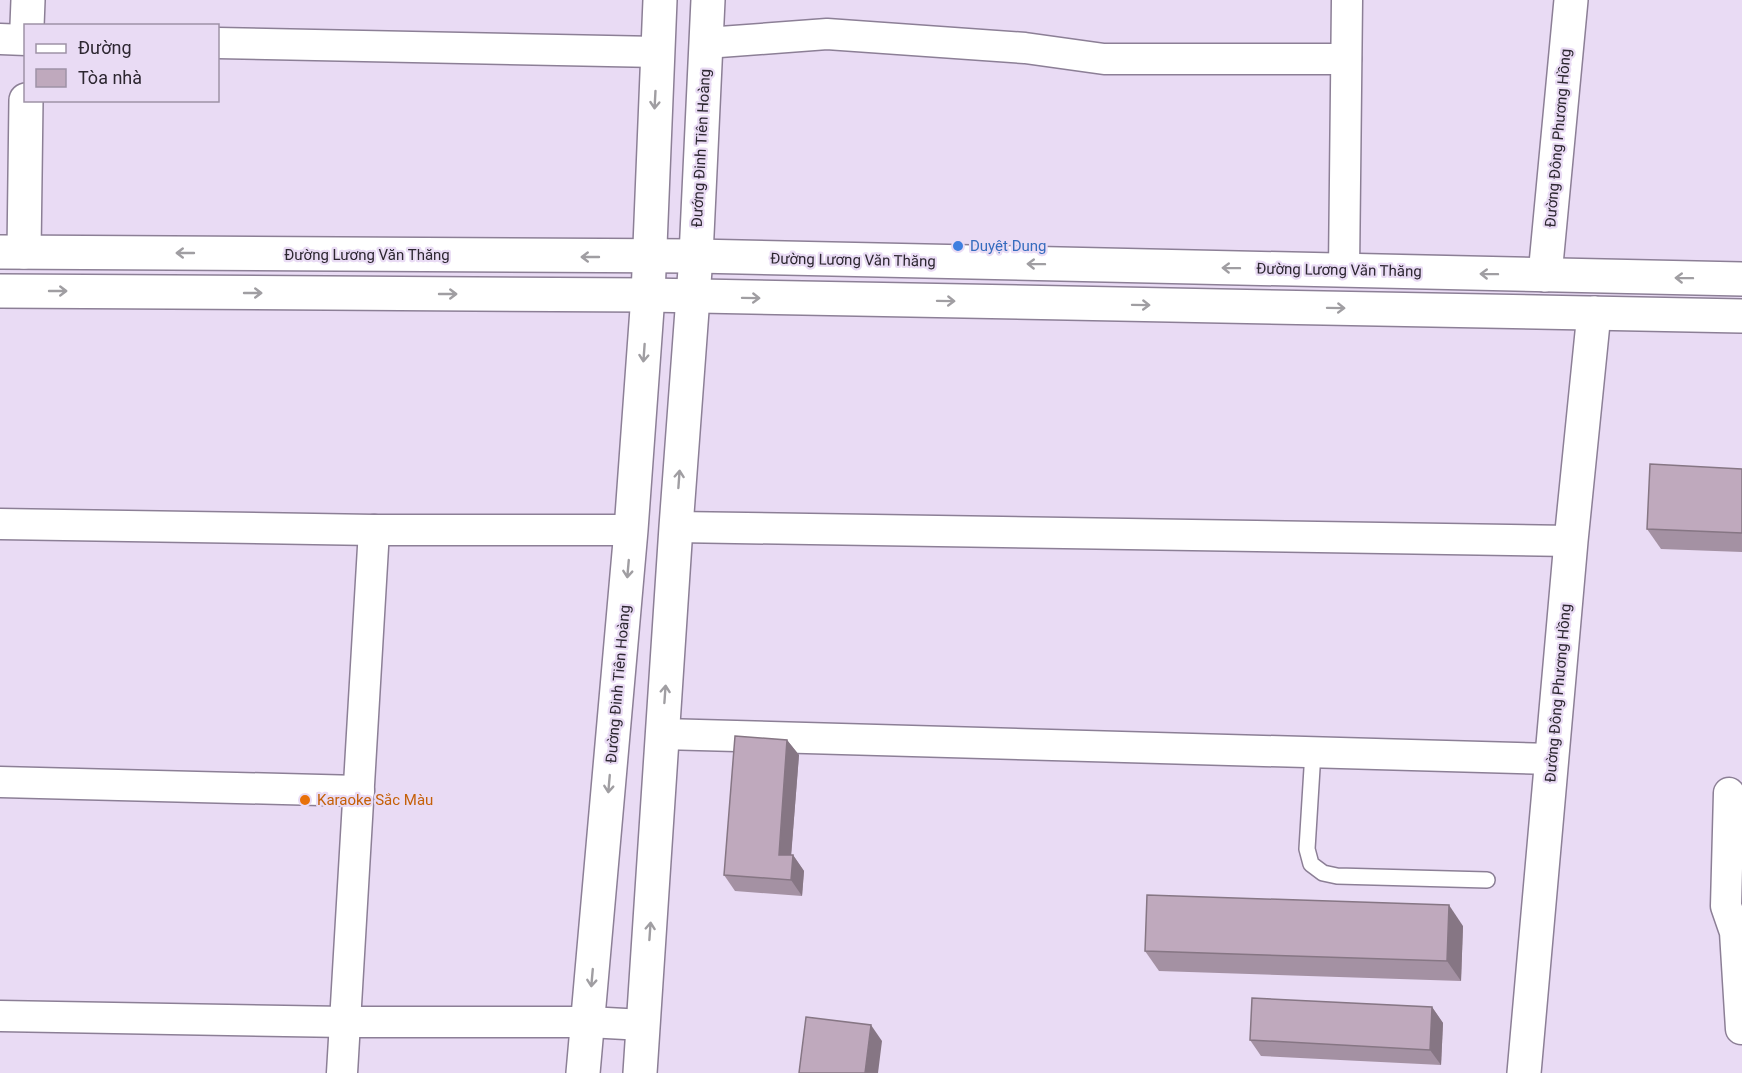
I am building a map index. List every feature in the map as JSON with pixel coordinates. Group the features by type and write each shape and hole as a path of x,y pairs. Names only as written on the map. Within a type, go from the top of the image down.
{"main road":[{"path":"27,24 28,0"},
{"path":"648,295 660,0"},
{"name":"Đướng Đinh Tiên Hoàng","path":"692,297 708,0"},
{"name":"Đường Đông Phương Hồng","path":"1545,275 1571,0"},
{"path":"12,252 26,102"},
{"name":"Đường Lương Văn Thăng","path":"12,252 696,256 1742,279"},
{"path":"0,291 648,295 1742,316"},
{"name":"Đường Đinh Tiên Hoàng","path":"583,1073 631,530 648,295"},
{"path":"640,1073 692,297"},
{"name":"Đường Đông Phương Hồng","path":"1524,1073 1571,541 1594,313"}],"street":[{"path":"1344,270 1347,0"},
{"path":"706,43 827,34 1025,48 1104,59 1346,59"},
{"path":"0,39 24,40"},
{"path":"219,43 658,52"},
{"path":"0,524 374,530 631,530"},
{"path":"676,527 1571,541"},
{"path":"342,1073 374,530"},
{"path":"662,734 1552,759"},
{"path":"0,782 359,791"},
{"path":"1729,793 1726,906 1739,931 1741,1029"},
{"path":"0,1016 346,1022 588,1022 644,1025"}],"lane":[{"path":"1313,752 1307,849 1311,864 1323,873 1337,876 1487,880"}],"building":[{"path":"1650,464 1742,469 1742,533 1647,529"},
{"path":"735,736 787,740 779,855 793,855 791,880 724,875"},
{"path":"1147,895 1449,905 1447,961 1145,951"},
{"path":"1252,998 1432,1007 1430,1050 1250,1040"},
{"path":"806,1017 871,1025 865,1073 799,1073"}],"place":[{"name":"Duyệt Dung","path":"958,246"},
{"name":"Karaoke Sắc Màu","path":"305,800"}]}
